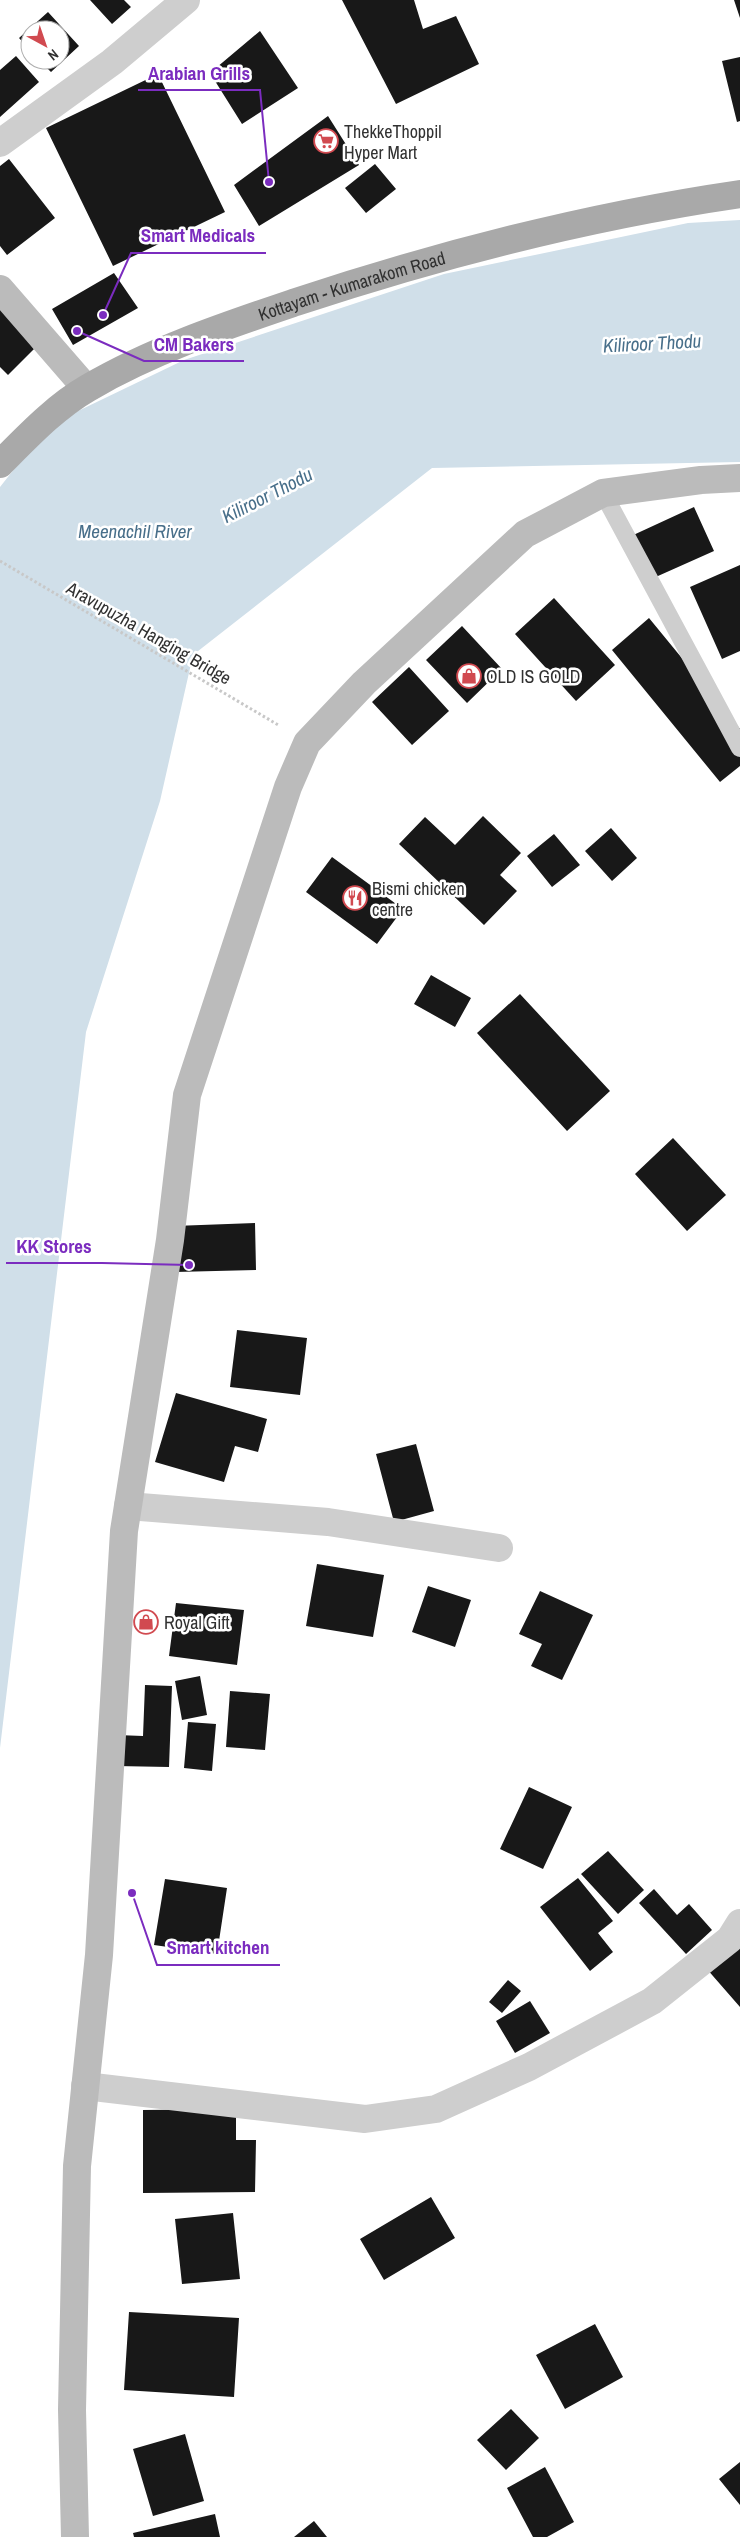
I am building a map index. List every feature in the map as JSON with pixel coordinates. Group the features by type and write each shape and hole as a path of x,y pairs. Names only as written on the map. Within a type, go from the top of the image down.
{"main road":[{"name":"Kottayam - Kumarakom Road","path":"0,464 35,428 86,388 132,364 195,337 391,270 550,229 740,194"}],"street":[{"path":"0,143 112,62 186,0"},
{"path":"0,290 86,388"},
{"path":"76,2537 72,2410 77,2176 99,1955 124,1531 170,1240 187,1095 288,787 308,742 364,683 525,534 603,493 701,480 740,478"},
{"path":"128,1506 328,1522 499,1548"},
{"path":"86,2086 365,2119 436,2110 529,2067 652,2001 730,1939 740,1923"}],"lane":[{"path":"603,493 740,748"}],"path":[{"name":"Aravupuzha Hanging Bridge","path":"0,561 284,729"}],"water":[{"name":"Meenachil River","path":"740,220 740,462 432,468 193,655 160,801 86,1032 0,1748 0,487 49,425 184,360 444,274 688,223"}],"building":[{"path":"90,0 124,0 131,7 112,24"},
{"path":"342,0 414,0 423,29 456,16 479,64 396,104"},
{"path":"734,0 740,0 740,18"},
{"path":"48,12 55,20 39,20"},
{"path":"260,31 298,88 242,124 210,73"},
{"path":"70,36 79,46 70,54"},
{"path":"16,56 20,61 20,70 28,70 39,82 0,117 0,70"},
{"path":"740,57 740,121 737,122 722,61"},
{"path":"158,74 225,212 113,266 46,128"},
{"path":"328,116 359,165 259,226 234,185"},
{"path":"9,159 55,218 7,255 0,246 0,166"},
{"path":"375,164 396,189 366,213 345,188"},
{"path":"114,273 138,308 73,345 52,309"},
{"path":"0,306 34,349 8,375 0,367"},
{"path":"694,507 714,551 649,580 629,537"},
{"path":"740,565 740,651 722,659 690,587"},
{"path":"554,598 615,665 576,701 515,634"},
{"path":"649,618 740,729 740,766 720,782 612,650"},
{"path":"462,626 502,669 467,703 426,660"},
{"path":"409,667 449,711 412,745 372,702"},
{"path":"483,816 521,853 500,875 517,891 484,925 399,844 425,817 455,845"},
{"path":"611,828 637,858 612,881 585,851"},
{"path":"554,834 580,865 552,887 527,856"},
{"path":"332,857 403,909 377,944 306,892"},
{"path":"431,975 471,998 455,1027 414,1004"},
{"path":"520,994 610,1091 567,1131 477,1033"},
{"path":"673,1138 726,1195 687,1231 635,1174"},
{"path":"255,1223 256,1270 175,1272 174,1226"},
{"path":"237,1330 307,1338 300,1395 230,1387"},
{"path":"176,1393 267,1419 258,1452 235,1446 224,1482 155,1462"},
{"path":"416,1444 434,1511 394,1522 376,1454"},
{"path":"317,1564 384,1575 373,1637 306,1626"},
{"path":"428,1586 471,1600 455,1647 412,1632"},
{"path":"540,1591 593,1615 562,1680 531,1666 542,1644 519,1634"},
{"path":"176,1603 244,1610 237,1665 169,1656"},
{"path":"200,1676 207,1715 182,1720 175,1681"},
{"path":"145,1685 172,1686 169,1767 116,1766 117,1735 143,1736"},
{"path":"230,1691 270,1694 265,1750 226,1747"},
{"path":"188,1722 216,1724 212,1771 184,1768"},
{"path":"529,1787 572,1807 543,1869 500,1849"},
{"path":"608,1851 644,1890 618,1914 581,1874"},
{"path":"578,1878 613,1921 598,1933 613,1952 590,1971 540,1907"},
{"path":"165,1879 227,1888 217,1954 154,1945"},
{"path":"654,1889 677,1915 689,1904 712,1930 686,1954 639,1903"},
{"path":"740,1938 740,2007 706,1968"},
{"path":"508,1980 521,1991 502,2013 489,2002"},
{"path":"530,2001 550,2033 515,2053 496,2021"},
{"path":"236,2109 236,2140 256,2140 255,2192 143,2193 143,2110"},
{"path":"431,2197 455,2238 384,2280 360,2239"},
{"path":"233,2213 240,2279 182,2284 175,2219"},
{"path":"129,2312 239,2318 234,2397 124,2390"},
{"path":"595,2324 623,2377 565,2409 536,2355"},
{"path":"511,2409 539,2438 506,2470 477,2440"},
{"path":"185,2434 204,2501 153,2516 133,2449"},
{"path":"740,2462 740,2505 719,2479"},
{"path":"545,2467 574,2522 547,2537 533,2537 507,2488"},
{"path":"215,2514 220,2537 134,2537 133,2533"},
{"path":"314,2521 327,2537 294,2537"}],"place":[{"name":"ThekkeThoppil Hyper Mart","path":"326,141"},
{"name":"Arabian Grills","path":"269,182"},
{"name":"Smart Medicals","path":"103,315"},
{"name":"CM Bakers","path":"77,331"},
{"name":"OLD IS GOLD","path":"469,676"},
{"name":"Bismi chicken centre","path":"355,898"},
{"name":"KK Stores","path":"189,1265"},
{"name":"Royal Gift","path":"146,1622"},
{"name":"Smart kitchen","path":"132,1893"}],"water label":[{"name":"Kiliroor Thodu","path":"652,343"},
{"name":"Kiliroor Thodu","path":"267,495"}]}
